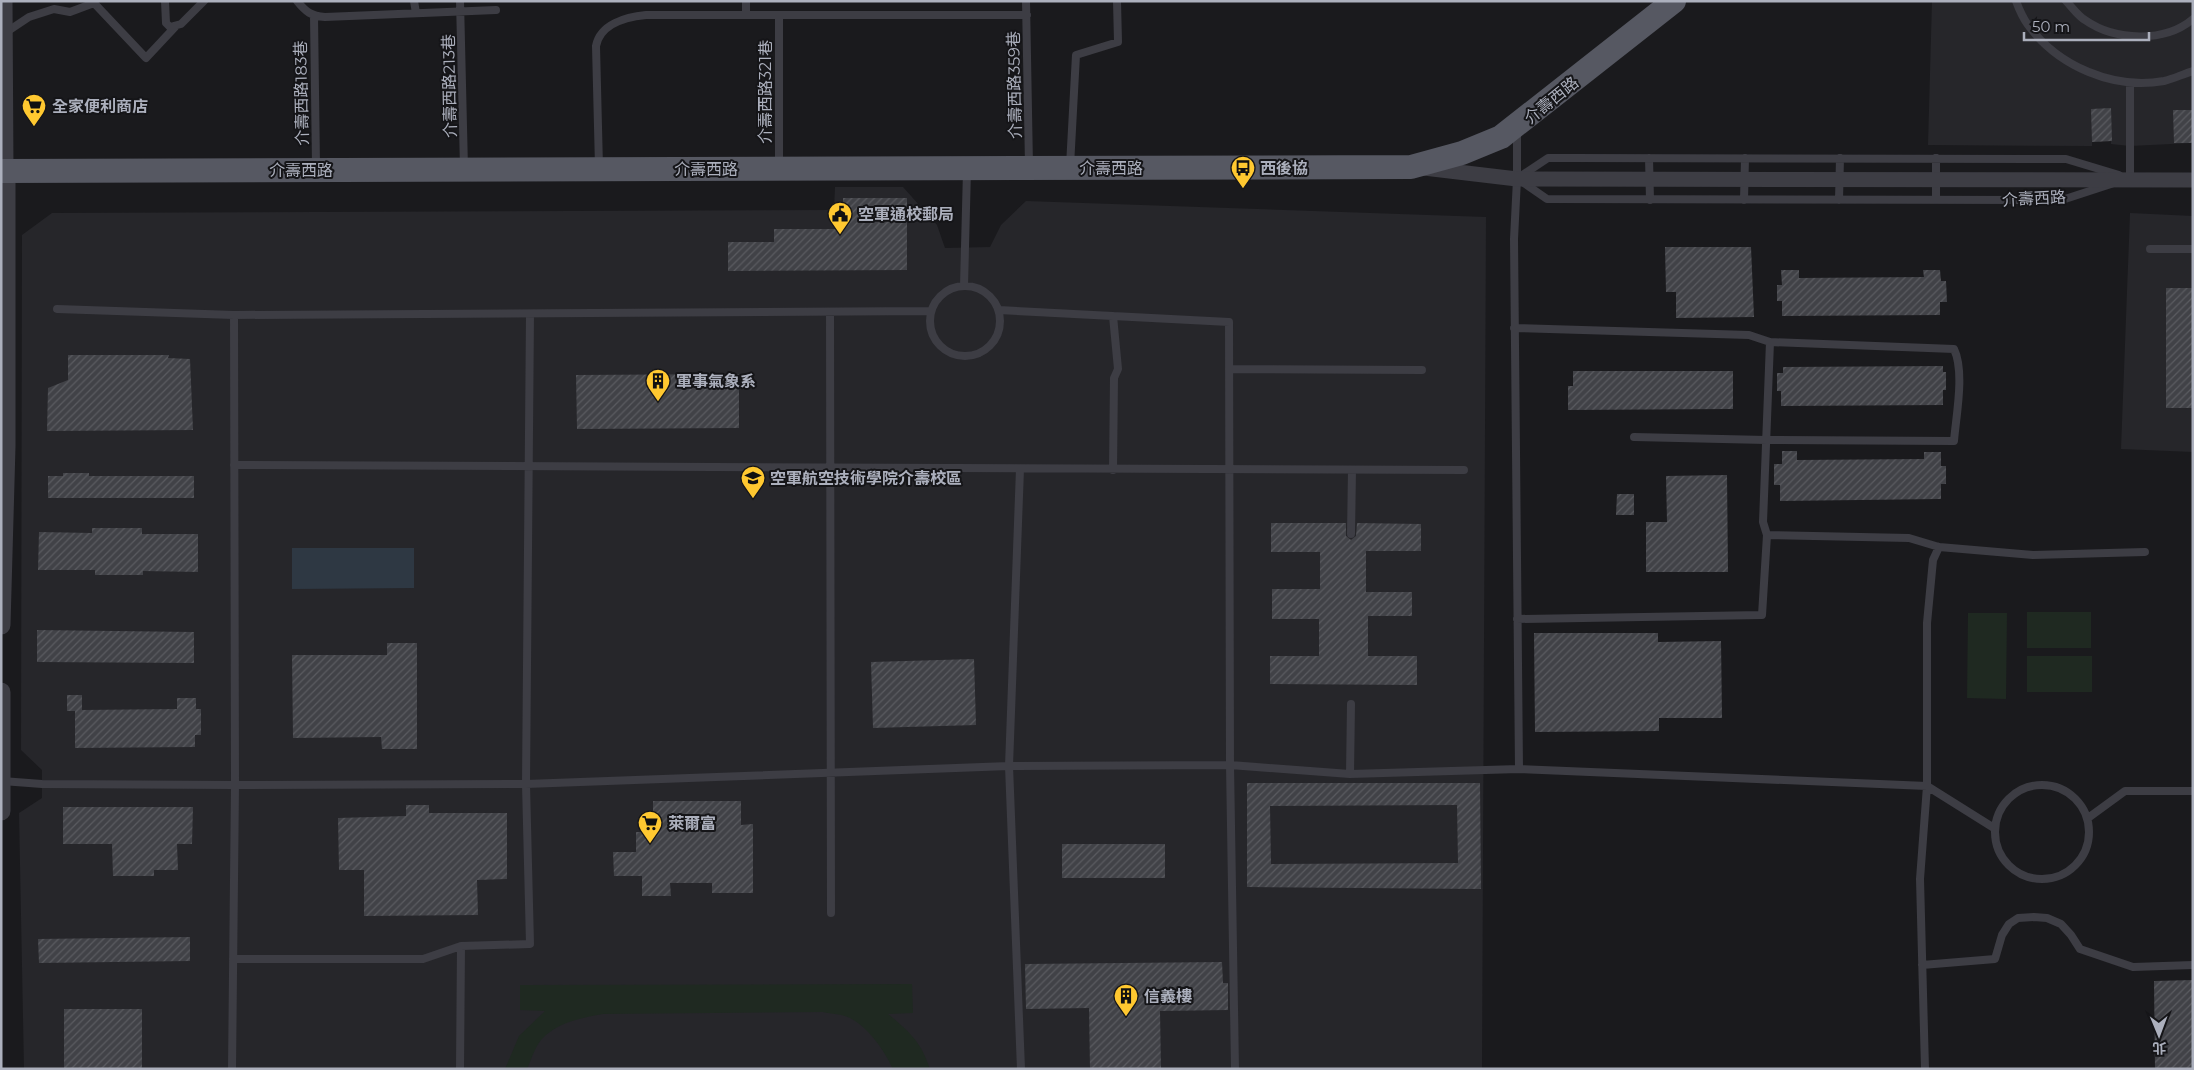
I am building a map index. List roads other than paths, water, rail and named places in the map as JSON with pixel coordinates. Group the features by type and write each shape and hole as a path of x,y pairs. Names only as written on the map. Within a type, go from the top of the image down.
{"main road":[{"name":"介壽西路","path":"4,171 1411,167 1462,154 1501,137 1674,1"}],"street":[{"path":"1,625 4,444 4,9"},
{"name":"介壽西路","path":"1411,167 1517,179 2130,178 2193,180"},
{"path":"1,692 1,811"}],"lane":[{"path":"165,1 166,23 170,27 175,27"},
{"path":"5,33 29,17 54,9 70,12 94,3 146,58 175,27 182,24 204,1"},
{"path":"297,1 306,12 314,16 496,10"},
{"path":"414,1 416,13"},
{"name":"介壽西路213巷","path":"460,1 464,170"},
{"path":"746,1 746,15"},
{"name":"介壽西路359巷","path":"1026,1 1029,168"},
{"path":"1070,168 1076,55 1118,42 1117,1"},
{"path":"2016,1 2027,25 2054,53 2087,72 2130,83 2164,80 2193,71"},
{"path":"2066,1 2085,20 2111,33 2139,37 2165,33 2193,18"},
{"name":"介壽西路321巷","path":"779,15 779,169"},
{"path":"600,169 596,46 598,37 602,32 611,25 633,16 1026,15"},
{"name":"介壽西路183巷","path":"314,16 316,170"},
{"path":"2130,83 2130,178"},
{"path":"1516,127 1517,179 1514,239 1514,328 1519,769"},
{"name":"介壽西路","path":"1548,158 2066,159 2130,178 2062,200 1547,199 1517,179 1548,158"},
{"path":"1649,158 1650,200"},
{"path":"1744,200 1745,158"},
{"path":"1839,200 1840,158"},
{"path":"1936,158 1936,200"},
{"path":"964,286 967,168"},
{"path":"2150,249 2193,249"},
{"path":"964,286 986,292 994,300 999,310 1001,322 999,333 993,344 978,354 960,356 949,352 939,345 933,335 930,323 931,311 936,301 944,293 954,288 964,286"},
{"path":"57,309 234,315 931,311"},
{"path":"999,310 1229,322 1230,765 1235,1069"},
{"path":"830,312 829,772 831,913"},
{"path":"233,959 423,960 461,946 530,944 526,784 530,314"},
{"path":"232,1069 235,785 234,315"},
{"path":"1113,316 1118,369 1114,378 1113,470"},
{"path":"1514,328 1749,335 1770,342 1954,349 1958,358 1958,393 1954,441 1634,437"},
{"path":"1518,619 1762,615 1768,536 1763,522 1770,342"},
{"path":"1229,369 1422,370"},
{"path":"234,465 830,469 1464,470"},
{"path":"1020,469 1009,766 1021,1069"},
{"path":"1351,534 1352,470"},
{"path":"1768,536 1909,538 1939,547 2033,555 2145,552"},
{"path":"1925,1069 1920,879 1927,786 1927,623 1933,560 1939,547"},
{"path":"1350,774 1351,704"},
{"path":"2,781 42,784 526,784 1009,766 1230,765 1350,774 1519,769 1927,786 1994,828"},
{"path":"2030,786 2052,786 2072,794 2082,805 2088,818 2090,835 2086,851 2077,865 2063,874 2047,879 2030,878 2015,871 2003,860 1996,845 1994,828 1998,814 2005,801 2016,792 2030,786"},
{"path":"2088,818 2125,791 2193,791"},
{"path":"1922,965 1995,959 2002,935 2009,924 2018,918 2034,917 2047,918 2061,924 2080,949 2133,967 2193,965"},
{"path":"460,1069 461,946"}],"water":[{"path":"292,548 414,548 414,588 292,589"}],"place":[{"name":"全家便利商店","path":"34,127"},
{"name":"西後協","path":"1243,189"},
{"name":"空軍通校郵局","path":"840,235"},
{"name":"軍事氣象系","path":"658,402"},
{"name":"空軍航空技術學院介壽校區","path":"753,499"},
{"name":"萊爾富","path":"650,844"},
{"name":"信義樓","path":"1126,1017"}]}
